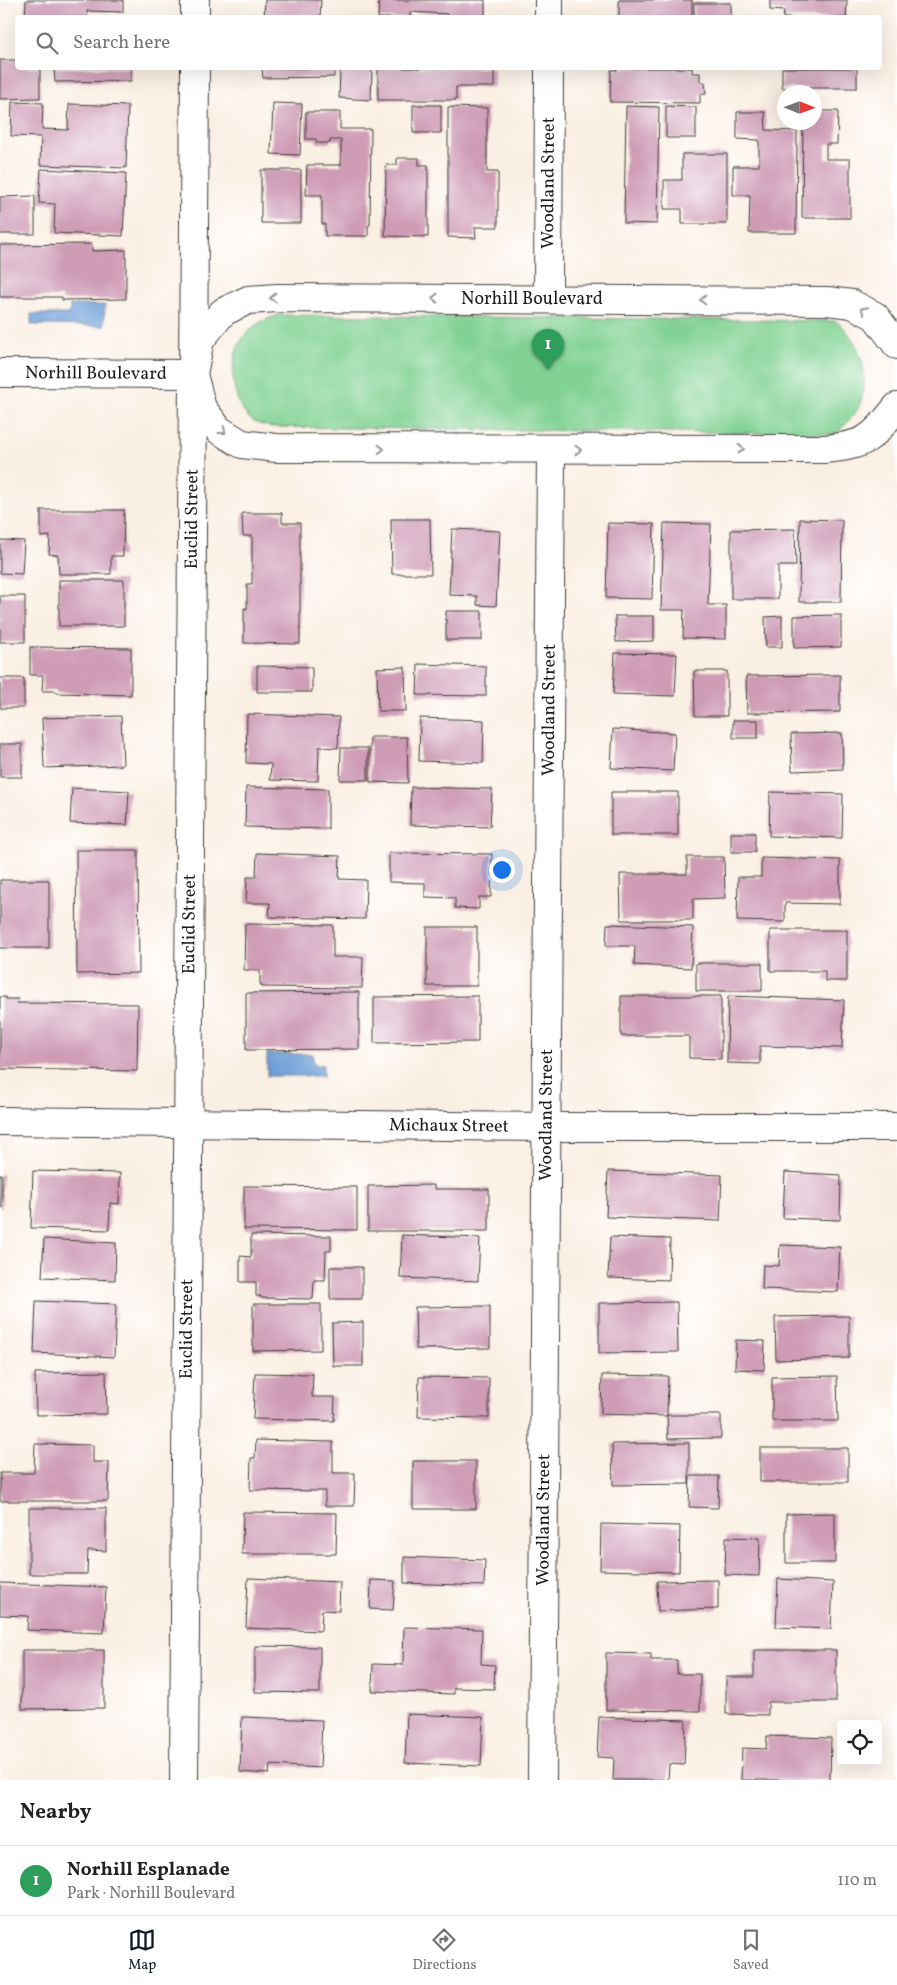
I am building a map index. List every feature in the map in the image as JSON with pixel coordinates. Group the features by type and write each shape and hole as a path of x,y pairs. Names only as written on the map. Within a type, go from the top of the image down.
{"street":[{"path":"195,0 195,15"},
{"path":"549,0 549,15"},
{"name":"Euclid Street","path":"184,1780 194,70"},
{"name":"Woodland Street","path":"548,299 549,70"},
{"name":"Norhill Boulevard","path":"897,345 875,316 852,304 827,301 277,298 248,300 223,312 200,340 193,374 202,408 219,430 242,444 276,448 814,449 851,446 874,435 897,407"},
{"name":"Norhill Boulevard","path":"0,373 193,374"},
{"name":"Woodland Street","path":"542,1780 551,450"},
{"name":"Michaux Street","path":"0,1121 545,1127 897,1127"}],"green space":[{"path":"279,315 836,321 845,329 858,349 862,360 864,384 856,412 835,434 272,427 259,424 248,417 237,398 233,376 236,353 240,342 246,334 261,322"}],"water":[{"path":"70,305 105,305 104,326 31,325 31,314 69,314"},
{"path":"267,1054 313,1054 313,1064 323,1065 323,1076 267,1076"}],"building":[{"path":"26,0 123,0 123,12 87,11 87,15 25,15"},
{"path":"265,0 321,0 320,15 264,15"},
{"path":"379,0 485,0 485,15 447,15 410,12 410,15 378,15"},
{"path":"619,0 692,0 692,15 619,15"},
{"path":"770,0 847,0 846,15 783,15 784,11 770,10"},
{"path":"694,3 731,3 731,15 694,15"},
{"path":"0,60 15,60 15,70 40,70 40,98 0,99"},
{"path":"54,70 131,70 131,81 55,82"},
{"path":"262,70 334,70 334,77 263,78"},
{"path":"340,70 372,70 371,100 339,98"},
{"path":"378,70 494,70 494,87 456,87 456,100 378,100"},
{"path":"611,70 692,70 692,73 700,73 700,82 705,82 706,94 700,94 700,103 610,102"},
{"path":"782,70 857,70 857,88 822,88 822,85 782,85"},
{"path":"12,102 43,103 42,129 68,130 69,104 128,106 126,168 40,165 41,137 11,136"},
{"path":"273,103 302,104 300,155 271,154"},
{"path":"413,105 441,105 441,133 413,133"},
{"path":"626,106 659,107 657,224 624,223"},
{"path":"666,106 696,107 696,138 666,138"},
{"path":"448,107 487,108 487,172 498,172 498,227 475,227 476,238 448,237"},
{"path":"822,111 838,111 837,144 826,144 826,159 850,159 850,218 802,218 803,130 822,130"},
{"path":"306,112 340,112 340,129 371,129 370,225 368,226 368,236 325,236 325,224 322,224 322,195 306,195 307,165 341,165 341,140 330,140 330,143 317,143 316,139 306,139"},
{"path":"737,112 765,112 766,130 797,131 796,233 749,233 750,195 733,195 733,166 759,166 759,140 737,139"},
{"path":"682,154 727,154 727,224 682,224 682,209 664,209 664,180 682,180"},
{"path":"397,158 419,158 419,165 428,165 428,237 385,236 386,165 397,165"},
{"path":"41,169 126,173 123,236 54,233 55,204 39,203"},
{"path":"261,170 301,170 301,223 261,223"},
{"path":"35,196 35,234 0,234 0,197"},
{"path":"92,244 92,251 126,250 126,299 62,300 62,297 0,297 0,245"},
{"path":"41,510 124,510 123,556 111,556 111,574 59,574 58,555 49,554 50,536 41,537"},
{"path":"242,513 282,513 282,523 300,523 300,644 244,643 244,608 247,609 247,584 252,584 252,536 243,536"},
{"path":"391,519 430,519 431,574 392,574"},
{"path":"800,519 842,520 841,602 799,602"},
{"path":"608,523 654,524 652,599 606,598"},
{"path":"664,523 711,524 708,605 726,605 726,639 683,638 684,610 661,610"},
{"path":"452,529 500,531 496,606 477,605 477,596 449,595"},
{"path":"795,529 796,566 778,566 778,599 731,599 731,530"},
{"path":"0,540 24,541 22,574 0,573"},
{"path":"59,580 124,580 124,626 59,626"},
{"path":"0,596 25,596 25,642 0,642"},
{"path":"446,611 482,611 482,640 446,640"},
{"path":"841,615 841,647 794,648 794,616"},
{"path":"615,616 654,616 654,641 616,642"},
{"path":"782,616 782,647 766,647 765,617"},
{"path":"30,647 131,648 131,695 42,691 43,675 30,675"},
{"path":"615,653 677,654 675,696 613,694"},
{"path":"418,664 486,666 486,696 417,695"},
{"path":"257,666 312,667 312,692 257,692"},
{"path":"405,667 406,711 378,711 377,668"},
{"path":"694,671 727,671 727,716 695,716"},
{"path":"840,675 840,712 747,713 746,676"},
{"path":"0,678 24,678 24,708 0,708"},
{"path":"247,714 339,717 338,748 319,747 318,781 270,780 271,764 246,763"},
{"path":"121,716 123,765 44,768 42,718"},
{"path":"420,718 484,720 483,763 419,761"},
{"path":"733,720 758,720 758,738 733,738"},
{"path":"613,729 675,733 673,771 611,768"},
{"path":"842,733 843,769 792,771 791,734"},
{"path":"370,737 407,737 408,783 370,782"},
{"path":"0,744 22,744 22,777 0,777"},
{"path":"341,748 368,748 368,780 340,780"},
{"path":"246,787 328,789 328,829 245,827"},
{"path":"411,787 492,789 490,827 410,825"},
{"path":"72,788 129,791 127,825 70,823"},
{"path":"611,792 678,792 678,835 611,835"},
{"path":"770,792 843,794 842,838 769,836"},
{"path":"731,833 755,833 755,852 731,852"},
{"path":"76,850 138,850 139,973 77,974"},
{"path":"257,853 340,856 339,879 366,880 365,919 269,917 270,903 246,903 247,877 256,877"},
{"path":"389,853 492,854 491,897 479,897 479,909 455,908 455,898 425,897 425,883 389,882"},
{"path":"687,857 724,857 725,898 693,899 693,920 621,920 620,874 687,874"},
{"path":"761,858 840,860 840,904 785,903 785,922 737,921 738,877 761,877"},
{"path":"0,880 49,880 49,948 0,948"},
{"path":"245,924 333,925 333,957 363,957 362,988 262,987 260,983 260,970 244,970"},
{"path":"607,924 693,927 691,968 634,965 635,946 606,946"},
{"path":"427,927 477,927 477,986 427,986"},
{"path":"770,930 847,930 847,981 825,981 825,971 770,971"},
{"path":"696,963 762,963 762,991 696,991"},
{"path":"359,992 359,1049 246,1050 246,993"},
{"path":"478,996 478,1042 374,1043 374,997"},
{"path":"621,996 721,996 721,1059 689,1058 689,1036 621,1036"},
{"path":"728,996 844,1000 842,1048 760,1046 760,1064 727,1063"},
{"path":"0,997 18,999 17,1003 138,1004 137,1071 0,1069"},
{"path":"33,1171 120,1173 119,1204 110,1203 109,1230 31,1228"},
{"path":"608,1171 722,1175 720,1221 606,1217"},
{"path":"785,1172 841,1175 840,1220 783,1218"},
{"path":"0,1174 2,1174 2,1208 0,1208"},
{"path":"434,1185 434,1189 489,1189 489,1231 368,1231 368,1186"},
{"path":"244,1186 357,1187 357,1230 244,1229"},
{"path":"251,1235 331,1236 331,1251 326,1251 325,1280 314,1280 313,1299 261,1298 261,1296 256,1296 256,1282 240,1282 240,1256 251,1257"},
{"path":"402,1235 480,1238 478,1281 400,1278"},
{"path":"610,1237 670,1239 669,1280 608,1278"},
{"path":"44,1239 116,1243 115,1280 42,1277"},
{"path":"780,1245 840,1247 838,1292 762,1289 763,1265 779,1266"},
{"path":"330,1267 362,1267 362,1299 330,1299"},
{"path":"36,1301 116,1304 114,1357 34,1353"},
{"path":"677,1302 678,1352 599,1353 599,1303"},
{"path":"253,1304 321,1304 321,1350 253,1351"},
{"path":"490,1306 490,1348 416,1349 415,1307"},
{"path":"849,1316 849,1358 776,1360 775,1317"},
{"path":"363,1322 363,1366 333,1366 332,1323"},
{"path":"736,1340 765,1341 764,1370 735,1369"},
{"path":"106,1372 107,1414 36,1415 35,1373"},
{"path":"255,1373 313,1374 312,1397 335,1397 334,1421 253,1419"},
{"path":"602,1375 668,1376 667,1416 601,1414"},
{"path":"837,1376 838,1421 772,1421 772,1377"},
{"path":"419,1377 489,1378 489,1418 418,1417"},
{"path":"667,1415 721,1415 721,1438 668,1439"},
{"path":"256,1440 333,1442 333,1473 355,1473 354,1506 325,1506 325,1491 250,1490 251,1458 255,1458"},
{"path":"689,1443 689,1484 613,1485 612,1444"},
{"path":"35,1444 93,1445 93,1462 109,1462 108,1501 0,1501 0,1473 34,1473"},
{"path":"760,1448 848,1448 848,1482 760,1482"},
{"path":"413,1461 476,1461 476,1509 413,1509"},
{"path":"690,1476 719,1476 718,1508 689,1507"},
{"path":"29,1508 106,1508 106,1551 88,1550 87,1574 29,1574"},
{"path":"243,1512 337,1513 336,1554 242,1554"},
{"path":"835,1513 835,1563 786,1563 786,1514"},
{"path":"601,1524 680,1526 679,1572 600,1570"},
{"path":"726,1537 760,1538 759,1576 725,1575"},
{"path":"404,1557 485,1560 484,1586 404,1583"},
{"path":"248,1578 340,1582 339,1611 322,1610 321,1631 246,1628"},
{"path":"778,1579 833,1582 831,1629 776,1627"},
{"path":"371,1580 395,1581 393,1610 370,1609"},
{"path":"718,1580 718,1609 658,1611 657,1581"},
{"path":"0,1583 106,1587 104,1633 27,1630 28,1616 0,1615"},
{"path":"404,1627 482,1629 481,1664 495,1665 494,1689 454,1688 454,1694 372,1691 373,1664 403,1665"},
{"path":"255,1646 320,1647 320,1693 255,1692"},
{"path":"22,1650 104,1650 104,1708 22,1709"},
{"path":"754,1650 836,1650 836,1702 768,1702 768,1715 726,1714 726,1677 754,1677"},
{"path":"606,1653 651,1654 651,1660 677,1660 677,1674 700,1674 700,1711 606,1710"},
{"path":"407,1714 483,1717 481,1766 405,1763"},
{"path":"242,1717 322,1720 320,1768 270,1765 269,1774 240,1772"},
{"path":"599,1717 686,1720 684,1765 669,1764 668,1780 613,1780 614,1758 597,1757"},
{"path":"767,1736 831,1738 830,1780 741,1780 742,1748 766,1749"}],"place":[{"name":"Norhill Esplanade","path":"548,370"}]}
